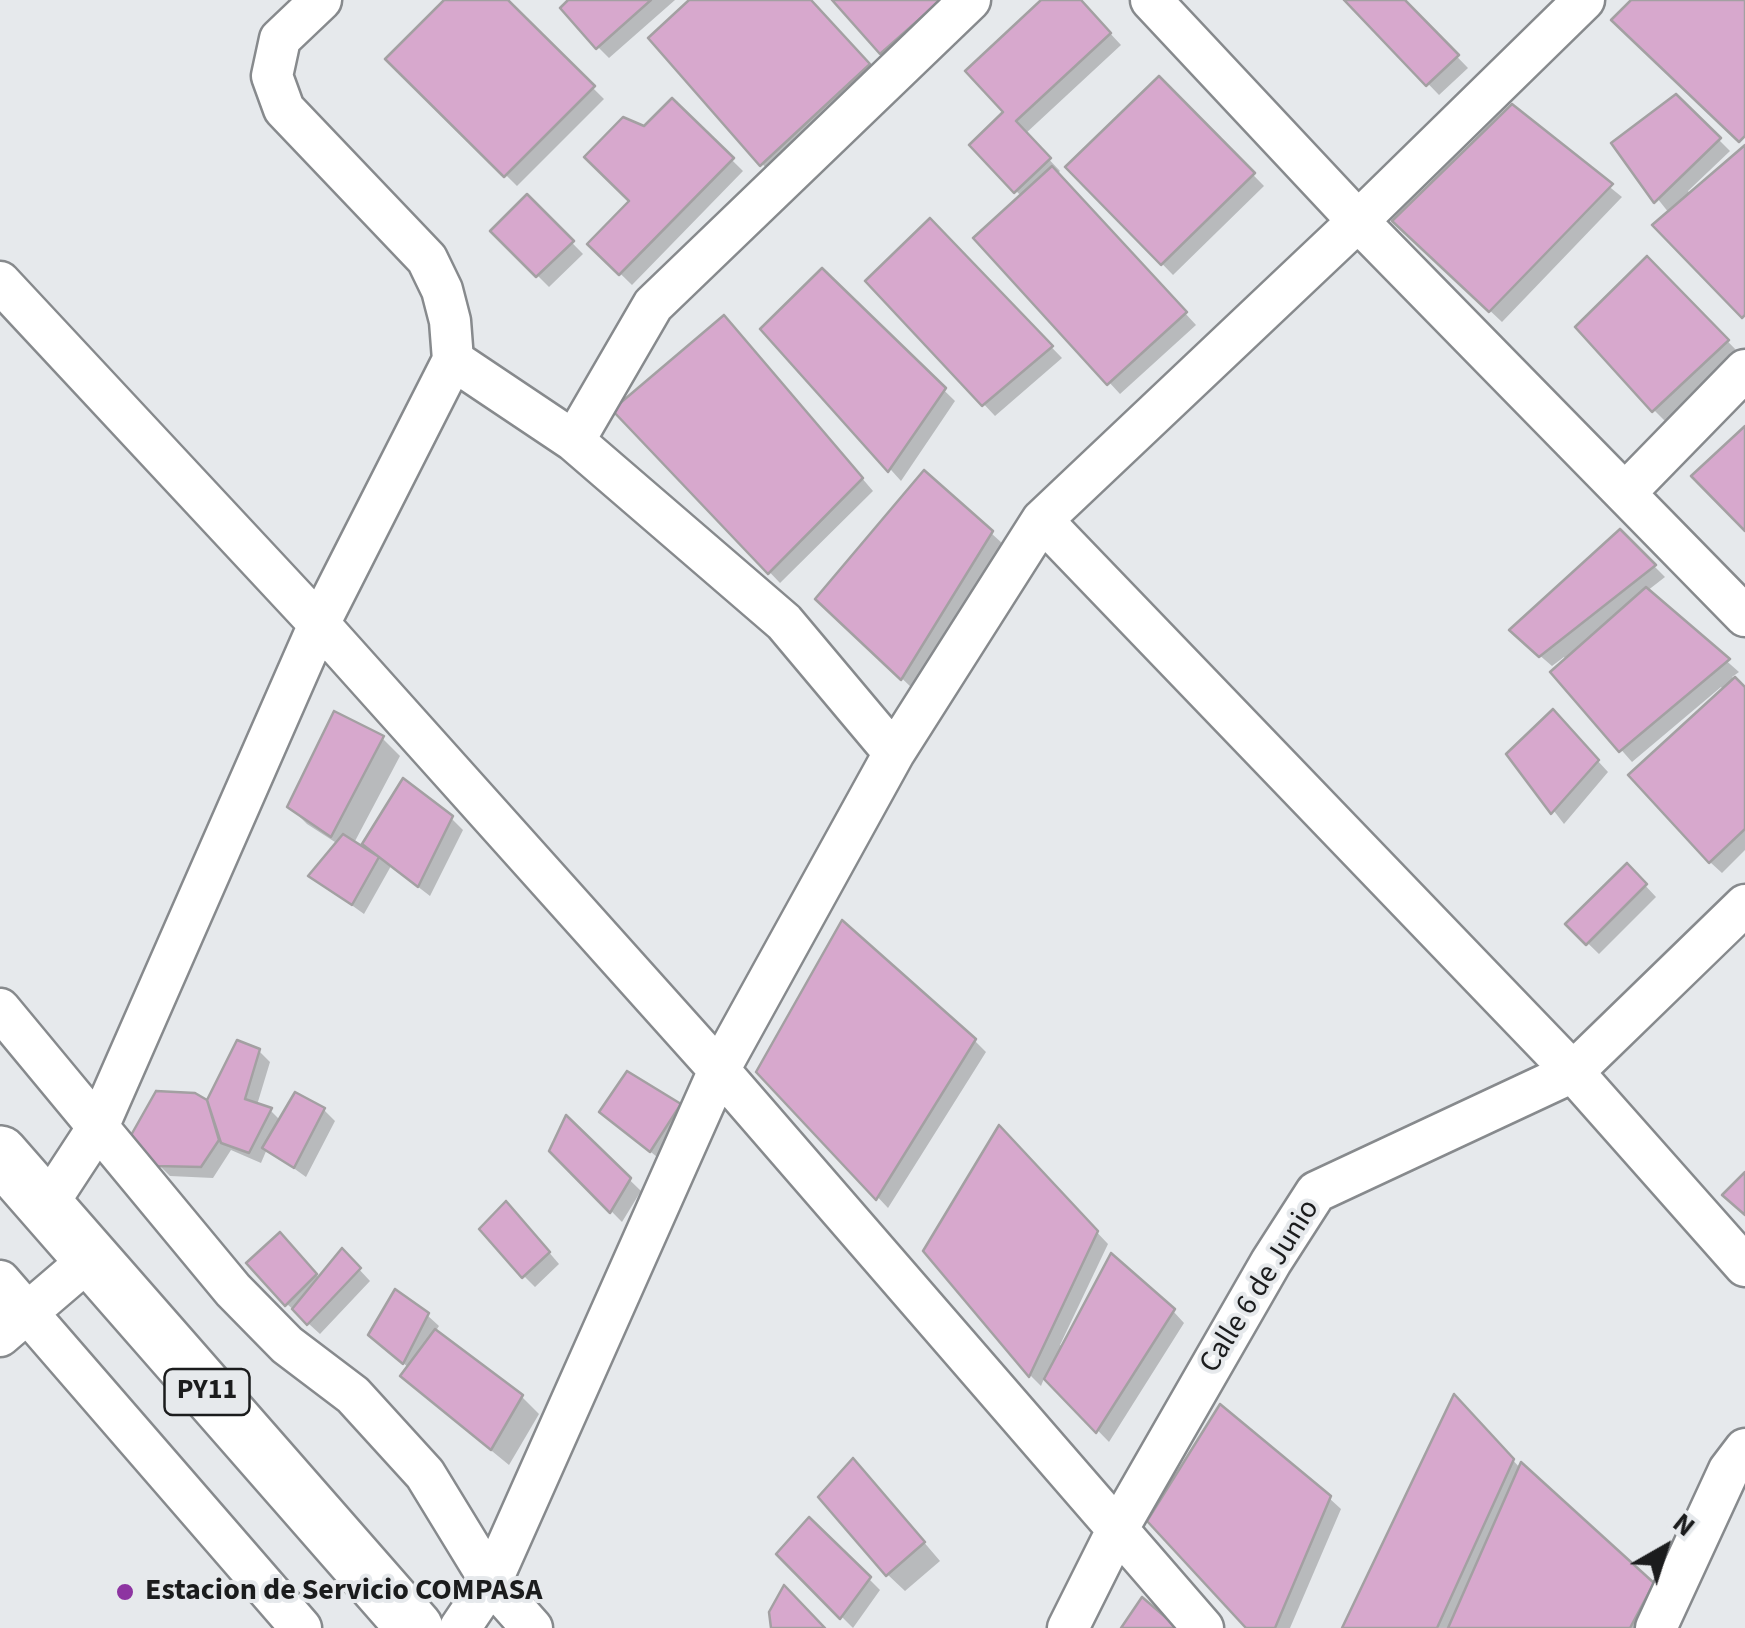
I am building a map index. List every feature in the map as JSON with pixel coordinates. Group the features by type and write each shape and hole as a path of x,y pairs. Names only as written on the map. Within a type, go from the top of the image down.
{"highway":[{"name":"PY11","path":"0,1154 415,1628"}],"street":[{"path":"46,1208 98,1127 319,624 453,360 450,321 442,290 427,259 284,110 272,76 280,39 321,0"},
{"path":"574,441 653,305 970,0"},
{"path":"1152,0 1358,221 1745,616"},
{"path":"460,1628 491,1582 719,1070 894,753 1042,520 1358,221 1584,0"},
{"path":"0,282 319,624 719,1070 1203,1628"},
{"path":"453,360 574,441 784,622 894,753"},
{"path":"1626,492 1745,370"},
{"path":"1042,520 1574,1072 1745,1266"},
{"name":"Calle 6 de Junio","path":"1068,1628 1118,1530 1316,1192 1574,1072 1745,905"},
{"path":"0,1009 233,1290 287,1345 353,1395 425,1474 491,1582 532,1628"},
{"path":"14,1324 90,1258"},
{"path":"0,1281 14,1324 301,1628"},
{"path":"1656,1628 1729,1470 1745,1449"}],"building":[{"path":"444,0 508,0 595,86 504,177 385,59"},
{"path":"568,0 651,0 596,49 560,8"},
{"path":"689,0 811,0 870,64 760,166 648,38"},
{"path":"832,0 941,0 880,54"},
{"path":"1041,0 1081,0 1111,33 1016,121 1051,158 1014,193 969,145 1003,112 965,71"},
{"path":"1344,0 1405,0 1459,55 1426,86"},
{"path":"1631,0 1745,0 1745,136 1739,142 1611,20"},
{"path":"1159,76 1255,173 1161,265 1065,167"},
{"path":"1676,94 1721,138 1654,203 1611,143"},
{"path":"672,98 734,158 619,275 587,244 629,201 584,157 623,117 644,126"},
{"path":"1512,104 1613,184 1489,312 1392,221"},
{"path":"1745,145 1745,315 1742,318 1652,225"},
{"path":"1052,166 1187,312 1107,385 973,238"},
{"path":"527,194 574,241 536,277 490,231"},
{"path":"930,218 1053,346 982,406 865,281"},
{"path":"1647,256 1729,340 1652,412 1575,327"},
{"path":"822,268 946,388 888,472 760,329"},
{"path":"724,315 863,478 768,574 612,410"},
{"path":"1745,426 1745,531 1691,476"},
{"path":"924,470 993,531 901,680 815,599"},
{"path":"1620,529 1656,565 1539,657 1509,630"},
{"path":"1646,587 1730,659 1619,752 1550,672"},
{"path":"1735,677 1745,687 1745,829 1709,863 1628,775"},
{"path":"1553,709 1599,760 1551,814 1506,754"},
{"path":"334,711 384,736 331,837 287,807"},
{"path":"403,778 453,816 418,887 362,844"},
{"path":"343,834 379,857 352,905 308,876"},
{"path":"1627,863 1647,884 1586,945 1565,924"},
{"path":"842,920 976,1039 876,1200 756,1072"},
{"path":"237,1040 260,1049 245,1099 272,1108 249,1153 221,1143 207,1100"},
{"path":"627,1071 681,1104 650,1152 599,1112"},
{"path":"156,1091 195,1093 207,1100 219,1140 201,1167 156,1166 130,1137"},
{"path":"295,1092 325,1108 294,1168 262,1148"},
{"path":"566,1115 631,1178 610,1213 549,1151"},
{"path":"999,1125 1098,1231 1029,1377 923,1251"},
{"path":"1745,1172 1745,1215 1722,1195"},
{"path":"506,1201 550,1252 522,1278 479,1229"},
{"path":"280,1232 317,1274 285,1306 246,1263"},
{"path":"342,1248 361,1268 307,1325 292,1309"},
{"path":"1111,1253 1175,1309 1096,1433 1044,1379"},
{"path":"395,1289 429,1313 403,1364 368,1335"},
{"path":"435,1329 523,1395 491,1450 400,1376"},
{"path":"1454,1394 1514,1459 1437,1628 1342,1628"},
{"path":"1220,1404 1331,1496 1275,1628 1246,1628 1147,1521"},
{"path":"853,1458 925,1542 886,1576 818,1497"},
{"path":"1521,1462 1654,1583 1630,1628 1448,1628"},
{"path":"809,1517 871,1577 840,1619 776,1554"},
{"path":"784,1585 825,1628 771,1628 769,1612"},
{"path":"1142,1597 1178,1628 1121,1628"}],"place":[{"name":"Estacion de Servicio COMPASA","path":"125,1592"}]}
